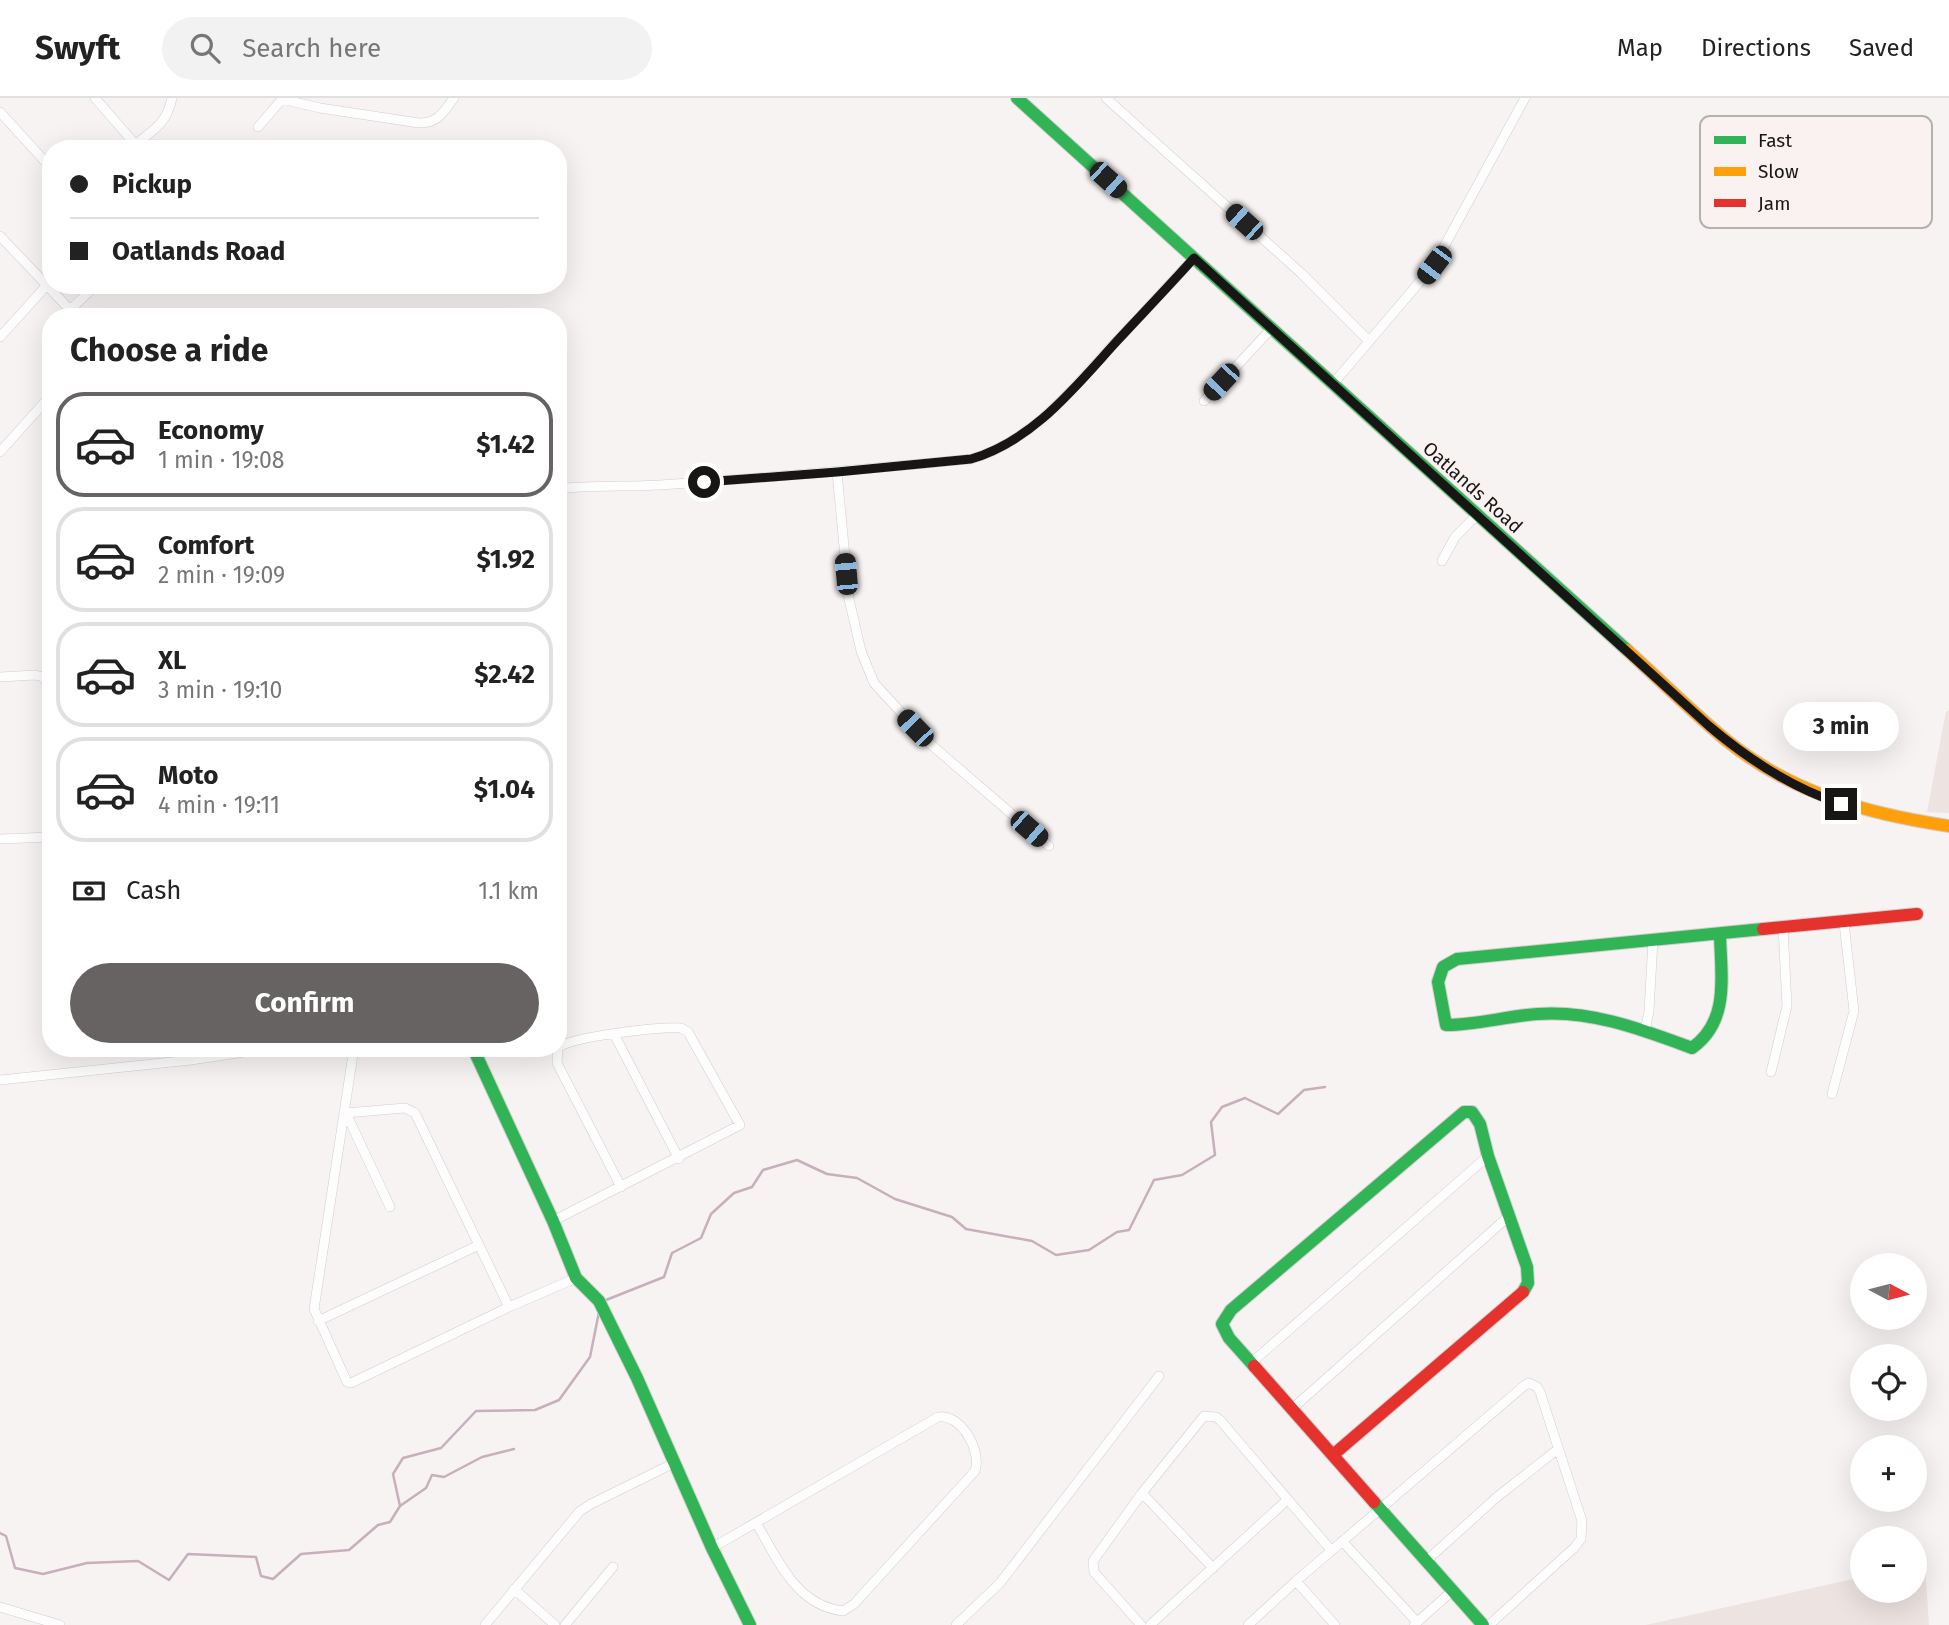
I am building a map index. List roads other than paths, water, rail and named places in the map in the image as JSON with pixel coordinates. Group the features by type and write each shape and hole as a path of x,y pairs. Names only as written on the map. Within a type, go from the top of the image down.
{"street":[{"path":"95,98 127,140"},
{"path":"140,140 162,124 167,117 172,98"},
{"path":"258,127 282,98 320,108 431,123 454,98"},
{"name":"Oatlands Road","path":"1017,98 1709,726 1768,771 1824,799 1858,810 1949,826"},
{"path":"1106,98 1301,273 1368,340"},
{"path":"1332,385 1368,340 1424,279 1442,253 1525,98"},
{"path":"0,112 42,158"},
{"path":"0,236 42,278"},
{"path":"567,488 625,487 837,472 971,459 987,455 1024,433 1056,407 1194,258"},
{"path":"0,337 42,291"},
{"path":"57,294 70,308"},
{"path":"78,308 89,294"},
{"path":"1204,401 1272,328"},
{"path":"0,452 42,405"},
{"path":"837,472 849,599 861,651 874,683 928,742 1049,846"},
{"path":"1442,561 1455,537 1476,516"},
{"path":"0,677 42,677"},
{"path":"0,839 42,837"},
{"path":"1720,935 1720,1007 1704,1042 1692,1048 1645,1031 1593,1019 1541,1014 1466,1026 1446,1025 1438,982 1443,967 1457,959 1917,914"},
{"path":"1832,1094 1854,1011 1844,923"},
{"path":"1771,1072 1787,1006 1783,927"},
{"path":"1645,1031 1650,1011 1653,940"},
{"path":"553,1221 740,1125 688,1032 681,1028 614,1034 567,1043"},
{"path":"614,1034 679,1158"},
{"path":"0,1080 205,1057"},
{"path":"353,1057 315,1301 318,1321 345,1380 351,1382 576,1278"},
{"path":"476,1057 553,1221 576,1278 599,1301 750,1625"},
{"path":"557,1057 557,1063 621,1187"},
{"path":"346,1113 405,1108 415,1113 509,1307"},
{"path":"1333,1455 1526,1288 1529,1275 1527,1266 1476,1115 1469,1112 1458,1116 1233,1309 1223,1320 1223,1330 1379,1510 1483,1625"},
{"path":"346,1113 390,1207"},
{"path":"1251,1363 1488,1156"},
{"path":"1293,1408 1509,1216"},
{"path":"318,1321 479,1245"},
{"path":"956,1625 1000,1583 1159,1376"},
{"path":"1248,1625 1331,1550 1525,1385 1534,1384 1540,1392 1582,1521 1581,1539 1489,1625"},
{"path":"1141,1625 1094,1572 1094,1556 1199,1421 1210,1415 1220,1420 1331,1550"},
{"path":"712,1548 755,1523 938,1417 951,1417 960,1424 973,1446 975,1471 855,1604 844,1611 809,1598 797,1589 755,1523"},
{"path":"1426,1561 1497,1497 1558,1449"},
{"path":"485,1625 580,1511 674,1463"},
{"path":"1142,1493 1213,1568"},
{"path":"1150,1625 1287,1500"},
{"path":"1342,1541 1415,1623 1452,1591"},
{"path":"565,1625 613,1567"},
{"path":"1296,1581 1333,1624"},
{"path":"514,1589 555,1625"},
{"path":"0,1607 61,1625"}],"waterway":[{"path":"606,1300 664,1277 672,1253 701,1238 711,1214 734,1193 752,1187 763,1170 797,1160 827,1174 857,1178 895,1199 952,1217 966,1229 1032,1241 1056,1255 1089,1250 1117,1232 1129,1230 1154,1180 1182,1175 1215,1155 1211,1122 1222,1107 1245,1098 1278,1114 1304,1090 1325,1087"},
{"path":"400,1506 393,1474 403,1458 441,1448 476,1411 535,1410 559,1400 590,1357 599,1312"},
{"path":"0,1533 6,1536 15,1568 43,1574 87,1563 138,1561 169,1580 188,1554 256,1557 261,1576 273,1579 301,1554 349,1550 378,1525 390,1522 400,1506 426,1488 432,1475 444,1477 482,1457 514,1449"}]}
